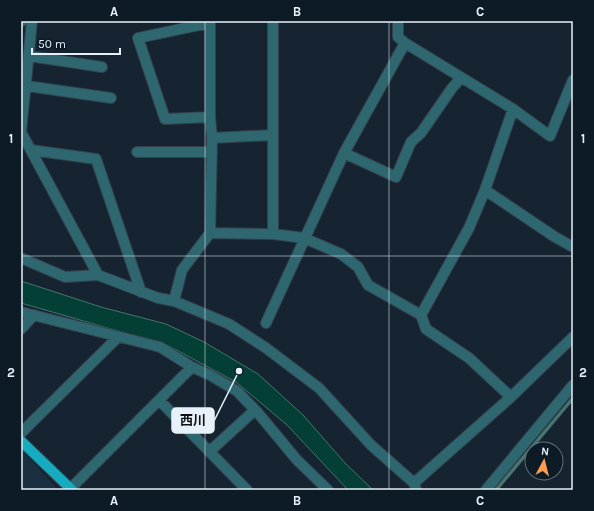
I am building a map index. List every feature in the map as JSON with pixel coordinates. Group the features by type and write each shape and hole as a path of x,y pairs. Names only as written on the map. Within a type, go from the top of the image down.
{"main road":[{"path":"21,441 72,489"}],"street":[{"path":"32,21 27,86 21,132 98,275"},
{"path":"273,21 273,234"},
{"path":"398,21 398,37 405,43 513,109 550,136 573,80"},
{"path":"174,301 182,270 210,234 212,138 210,117 210,22 138,38 165,119 210,117"},
{"path":"266,323 344,153 405,43"},
{"path":"29,56 102,67"},
{"path":"344,153 396,177 411,142 421,133 452,88 461,78"},
{"path":"27,86 111,98"},
{"path":"421,315 469,228 485,190 513,109"},
{"path":"212,138 272,135"},
{"path":"31,150 96,159 141,292"},
{"path":"138,152 212,152"},
{"path":"485,190 555,237 573,247"},
{"path":"210,234 273,234 304,238 341,254 358,267 368,286 421,315 426,329 469,358 511,397"},
{"path":"21,258 65,277 98,275 158,298 174,301 229,324 266,348 313,383 371,445 415,486 573,337"},
{"path":"21,312 160,348 192,367 210,374 237,391 297,460 328,490"},
{"path":"21,329 34,315"},
{"path":"21,433 118,337"},
{"path":"72,489 192,367"},
{"path":"486,490 573,385"},
{"path":"159,400 247,490"},
{"path":"209,452 255,410"}],"shaded area":[{"path":"21,281 101,307 166,324 204,342 258,374 303,415 345,463 373,490 348,490 287,425 236,382 167,345 21,303"},
{"path":"21,449 58,490 21,490"}],"waterway":[{"path":"496,490 573,398"}],"place":[{"name":"西川","path":"239,371"}]}
